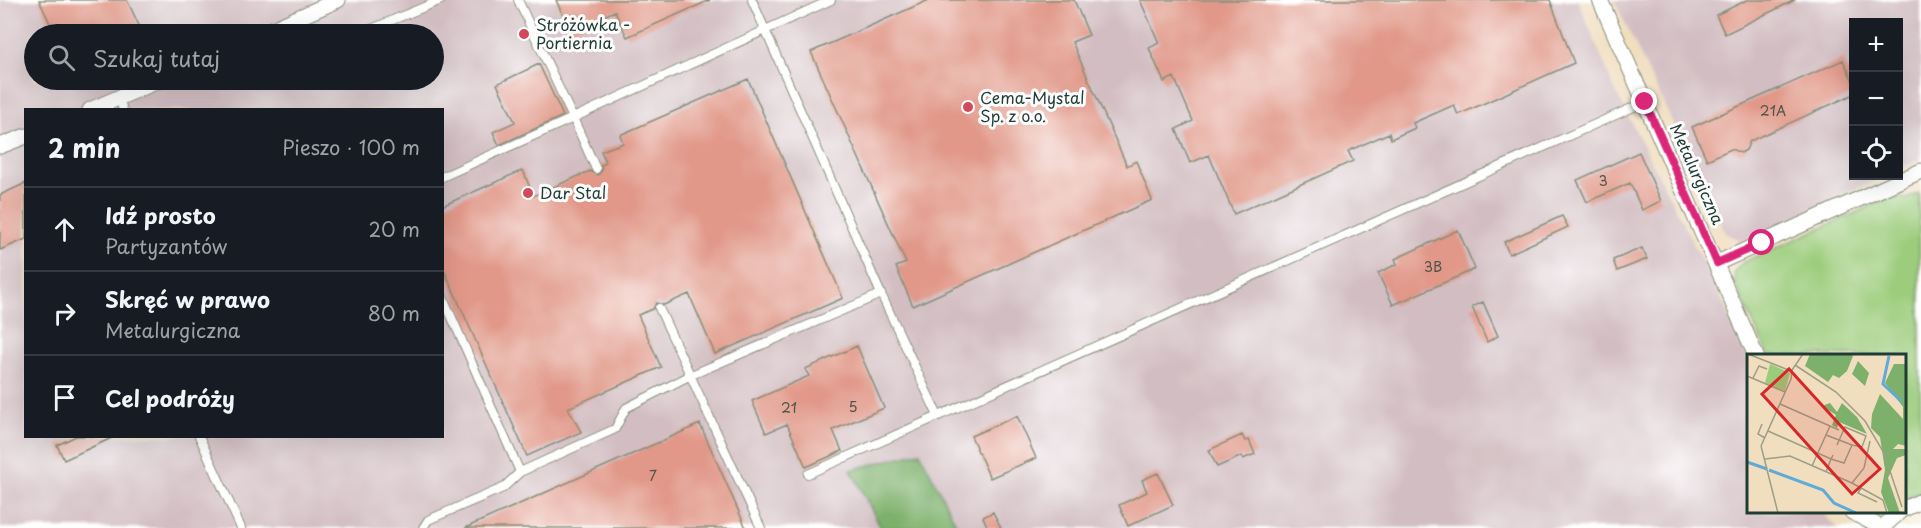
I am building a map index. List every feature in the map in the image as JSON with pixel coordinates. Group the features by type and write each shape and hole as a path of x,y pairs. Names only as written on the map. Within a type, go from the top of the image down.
{"street":[{"path":"284,24 338,0"},
{"name":"Metalurgiczna","path":"1600,0 1755,354"},
{"path":"100,108 121,104 144,90"},
{"path":"0,146 24,137"},
{"path":"1717,263 1921,171"},
{"path":"1906,508 1921,501"},
{"path":"1853,513 1882,528 1898,513"}],"lane":[{"path":"383,24 441,0"},
{"path":"518,0 596,169"},
{"path":"752,0 881,294 938,416"},
{"path":"444,176 831,0"},
{"path":"808,474 1645,102"},
{"path":"423,528 428,520 503,488 520,471 615,429 626,408 689,376 881,294"},
{"path":"444,300 520,471"},
{"path":"659,308 761,528"},
{"path":"200,438 241,528"}],"shaded area":[{"path":"0,0 1578,0 1614,88 1723,302 1747,357 1747,513 1823,513 1837,528 0,528"},
{"path":"1614,0 1921,0 1921,159 1903,167 1903,18 1849,18 1849,180 1875,180 1742,241 1726,234"}],"green space":[{"path":"1919,193 1921,491 1906,498 1906,354 1768,354 1735,283 1734,272 1743,262 1894,196 1907,199"},
{"path":"920,452 958,528 881,528 851,470"}],"building":[{"path":"39,0 127,0 138,24 50,24"},
{"path":"556,0 710,0 627,37 615,11 570,31"},
{"name":"Cema-Mystal Sp. z o.o.","path":"929,0 1074,0 1089,35 1072,42 1127,166 1136,161 1152,200 913,306 896,267 906,263 811,52"},
{"path":"1140,0 1550,0 1574,63 1458,115 1454,105 1413,123 1415,128 1391,139 1389,133 1348,151 1353,161 1234,214 1209,155 1190,163 1176,129 1193,121 1174,77 1164,82 1149,48 1159,43"},
{"path":"1747,0 1795,0 1725,34 1716,15"},
{"path":"1843,60 1849,73 1849,96 1750,141 1746,150 1741,153 1731,149 1707,160 1692,127"},
{"path":"539,64 563,116 499,145 493,132 515,122 497,84"},
{"path":"748,79 843,298 715,354 689,294 664,305 656,303 653,309 638,315 661,367 568,408 581,432 527,456 444,269 444,205 523,170 533,196 590,171 598,175 602,170 601,165 606,163 601,151 623,143 620,135"},
{"path":"1639,152 1661,201 1642,210 1630,183 1587,202 1577,180"},
{"path":"24,184 24,240 0,250 0,195"},
{"path":"1562,216 1568,227 1509,254 1504,242"},
{"path":"1458,230 1475,269 1393,305 1378,273 1397,264 1395,259"},
{"path":"1642,248 1647,259 1617,271 1613,260"},
{"path":"1483,302 1498,336 1487,342 1472,307"},
{"path":"857,346 884,408 833,430 842,451 806,467 787,424 766,433 752,401 809,376 805,369"},
{"path":"1017,416 1036,458 990,478 971,436"},
{"path":"700,424 746,528 465,528"},
{"path":"1242,435 1245,441 1249,440 1255,454 1243,459 1242,456 1217,467 1209,450"},
{"path":"72,438 112,438 64,460 57,445"},
{"path":"1158,473 1173,505 1128,526 1119,505 1147,492 1142,480"},
{"path":"993,512 1001,528 988,528 983,517"}],"place":[{"name":"Stróżówka - Portiernia","path":"524,34"},
{"name":"Cema-Mystal Sp. z o.o.","path":"968,107"},
{"name":"Dar Stal","path":"528,193"}],"route":[{"path":"1645,102 1717,263 1762,243"}]}
